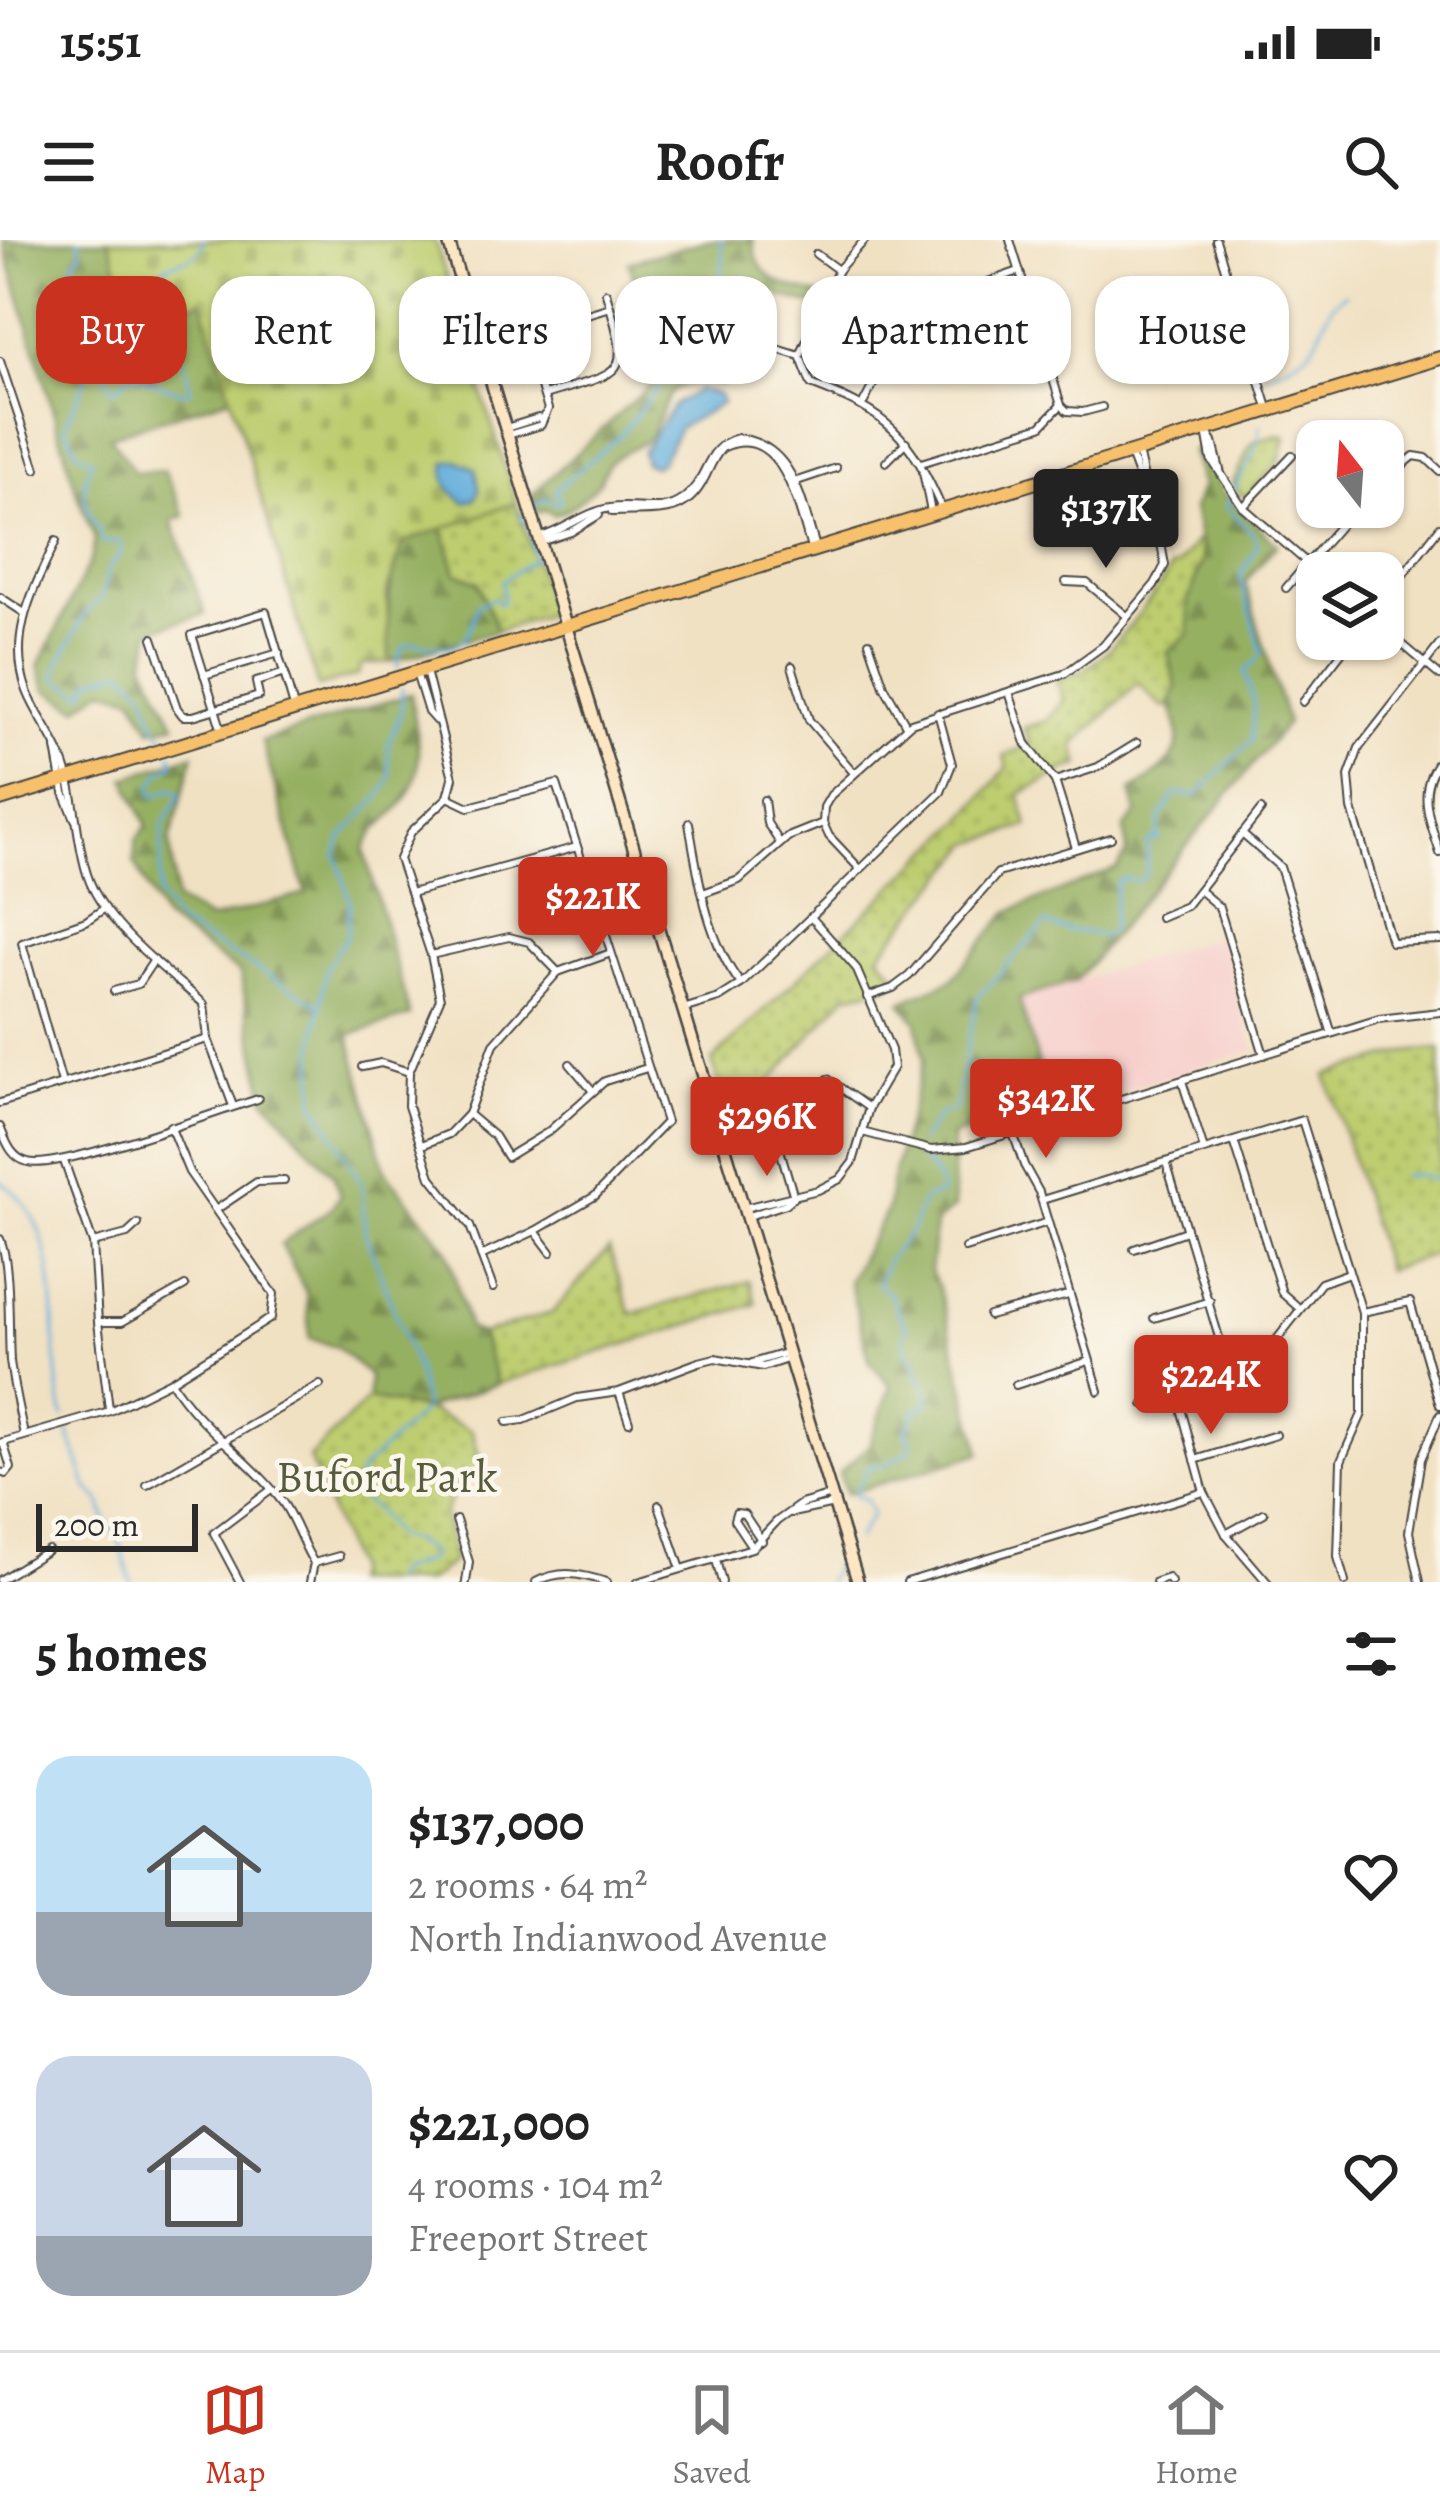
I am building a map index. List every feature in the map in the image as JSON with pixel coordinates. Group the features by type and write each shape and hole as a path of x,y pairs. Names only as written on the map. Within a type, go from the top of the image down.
{"main road":[{"path":"0,800 1440,358"}],"street":[{"path":"450,240 460,276"},
{"path":"865,240 838,270 800,356 811,384 863,404 906,442 920,463 938,513"},
{"path":"1010,240 1020,276"},
{"path":"1216,240 1269,411"},
{"path":"816,254 838,270"},
{"path":"1005,276 1019,271"},
{"path":"544,394 616,369 623,350 606,293"},
{"path":"591,313 610,307"},
{"path":"777,349 800,356"},
{"path":"0,362 3,383 36,469"},
{"path":"492,384 858,1582"},
{"path":"507,432 542,425 549,412 541,384"},
{"path":"863,404 873,384"},
{"path":"1054,384 1066,411 1102,407"},
{"path":"920,463 1041,426 1061,405"},
{"path":"1206,431 1211,459 1234,496 1296,553"},
{"path":"541,540 603,509 653,509 677,502 693,490 717,446 748,440 778,454 793,482 814,551"},
{"path":"886,462 906,442"},
{"path":"860,869 823,823 828,799 854,772 906,725 1064,674 1084,663 1160,577 1165,565 1134,453"},
{"path":"1243,507 1292,455"},
{"path":"1404,464 1416,455 1440,471"},
{"path":"793,482 836,468"},
{"path":"1404,573 1440,527"},
{"path":"1317,552 1338,528"},
{"path":"56,542 22,612 21,670 56,748 79,827 87,878 105,908 204,1004 208,1039 233,1106"},
{"path":"1286,588 1296,576"},
{"path":"1066,582 1087,583 1127,616"},
{"path":"0,597 22,612"},
{"path":"222,732 192,635 266,612 301,708"},
{"path":"153,638 183,716 260,696 256,682 285,673"},
{"path":"869,642 884,686 906,725"},
{"path":"1440,644 1363,742 1348,788 1390,942 1440,940"},
{"path":"1404,646 1440,676"},
{"path":"204,675 279,653"},
{"path":"1303,702 1336,660"},
{"path":"792,666 809,720 854,772"},
{"path":"421,672 437,710 452,778 448,797 411,832 399,859 440,999 409,1072 408,1106 431,1177 470,1226 493,1288"},
{"path":"1009,692 1026,742 1055,781 1076,848"},
{"path":"238,702 245,725"},
{"path":"683,1009 718,998 741,984 948,781 951,756 938,713"},
{"path":"1055,781 1098,766 1137,743"},
{"path":"1440,759 1427,781 1425,805 1440,854"},
{"path":"448,797 469,807 557,784 666,1122 595,1196 481,1256"},
{"path":"764,800 767,823 780,843"},
{"path":"1160,917 1180,910 1199,890 1261,810"},
{"path":"689,823 703,893 724,959 741,984"},
{"path":"703,893 743,878 796,831 823,823"},
{"path":"1243,834 1280,867 1332,1034"},
{"path":"867,997 909,976 990,878 1111,838"},
{"path":"411,893 577,847"},
{"path":"1199,890 1219,907 1264,1055"},
{"path":"598,914 649,898"},
{"path":"62,1082 22,943 86,921 105,908"},
{"path":"745,1212 786,1204 840,1179 853,1162 869,1108 889,1076 893,1057 852,962 811,917"},
{"path":"431,956 509,937 529,942 558,972"},
{"path":"422,1144 449,1134 467,1114 494,1044 558,972 613,952"},
{"path":"114,992 138,984 154,960"},
{"path":"862,1132 918,1148 948,1150 1393,1016 1440,1012"},
{"path":"0,1103 208,1039"},
{"path":"362,1067 381,1063 409,1072"},
{"path":"570,1064 592,1090"},
{"path":"467,1114 494,1136 507,1157 548,1132 605,1081 647,1068"},
{"path":"827,1079 869,1108"},
{"path":"1182,1081 1204,1150"},
{"path":"0,1126 9,1150 28,1162 64,1161 258,1099"},
{"path":"1042,1200 1302,1120 1362,1312 1362,1414 1341,1461 1338,1557 1345,1582"},
{"path":"0,1472 6,1474 11,1468 1,1442 110,1411 171,1381 271,1318 274,1294 189,1172 170,1126"},
{"path":"1013,1132 1042,1200 1100,1390"},
{"path":"775,1133 794,1197"},
{"path":"1234,1141 1282,1293 1300,1309"},
{"path":"64,1161 93,1243 110,1411"},
{"path":"1166,1162 1230,1374"},
{"path":"217,1209 257,1182 284,1181"},
{"path":"965,1247 1048,1222"},
{"path":"93,1243 127,1234 138,1223"},
{"path":"535,1231 551,1252"},
{"path":"1134,1249 1186,1231"},
{"path":"0,1239 7,1255 3,1295 24,1435"},
{"path":"1144,1404 1259,1362 1322,1283 1349,1273"},
{"path":"98,1322 122,1322 185,1286"},
{"path":"989,1316 1068,1294"},
{"path":"1154,1318 1210,1301"},
{"path":"1362,1312 1410,1302 1440,1405"},
{"path":"507,1422 524,1420 577,1398 619,1392 715,1358 748,1364 789,1355"},
{"path":"1016,1384 1089,1361"},
{"path":"0,1372 11,1369"},
{"path":"171,1381 187,1407 286,1506 314,1563 310,1582"},
{"path":"147,1485 320,1385"},
{"path":"619,1392 628,1422"},
{"path":"1177,1394 1204,1492 1226,1534 1267,1582"},
{"path":"1420,1582 1409,1532 1421,1459 1440,1415"},
{"path":"1195,1460 1276,1435"},
{"path":"240,1582 214,1533 272,1490"},
{"path":"908,1582 1204,1492"},
{"path":"638,1582 752,1548 801,1504 832,1500"},
{"path":"659,1505 680,1569"},
{"path":"752,1548 734,1520 736,1513 744,1514 762,1541"},
{"path":"1226,1534 1264,1513"},
{"path":"456,1520 469,1562 466,1582"},
{"path":"0,1580 48,1550"},
{"path":"314,1563 340,1556"},
{"path":"716,1560 722,1582"},
{"path":"536,1582 552,1574 577,1573 607,1582"},
{"path":"1156,1582 1169,1580"}],"shaded area":[{"path":"1220,936 1254,1050 1053,1112 1018,999"}],"green space":[{"path":"3,240 109,240 121,276 36,276 36,353"},
{"path":"109,240 435,240 446,276 399,276 399,384 479,384 516,503 404,542 387,591 389,662 361,665 358,675 318,687 227,384 375,384 375,276 211,276 211,331 202,301 187,305 187,276 120,276"},
{"path":"709,240 753,240 759,264 770,276 633,276 629,262"},
{"path":"777,281 801,290 801,302 777,295"},
{"path":"202,300 211,330 211,384 227,384 231,397 110,436 135,473 164,470 185,516 172,520 205,614 151,630 145,663 175,724 151,729 133,697 104,689 78,708 46,689 39,666 92,557 95,539 45,384 187,384 187,304"},
{"path":"652,384 691,384 669,396 649,437 613,459 600,481 567,510 554,515 537,512 531,495"},
{"path":"1279,435 1286,437 1280,461 1248,496 1242,496 1233,483 1250,447"},
{"path":"1204,447 1223,493 1277,544 1245,582 1287,723 1076,981 1019,999 1044,1081 995,1096 1003,1124 952,1136 954,1207 935,1224 930,1272 939,1288 981,1453 846,1494 839,1473 869,1446 891,1386 870,1362 849,1280 888,1208 924,1060 917,1022 901,1002 951,980 1008,912 1117,868 1127,853 1125,828 1137,813 1131,791 1166,765 1177,746 1176,721 1169,705 1177,688 1168,652 1190,633 1188,601 1203,559 1193,508 1202,486 1191,451"},
{"path":"516,503 552,613 497,631 478,582 456,573 442,526"},
{"path":"442,526 456,573 478,582 497,631 389,662 391,588 404,542"},
{"path":"1199,538 1203,559 1188,601 1190,634 1168,652 1177,689 1169,705 1163,708 1138,683 1074,745 1080,765 1019,794 1028,826 972,843 879,955 899,979 846,995 732,1126 712,1061 962,820 1007,768 1004,756 1030,744 1024,728 1046,721 1064,701 1057,680 1084,670 1106,652"},
{"path":"411,694 418,753 415,780 364,850 410,1016 349,1035 385,1171 447,1249 469,1329 481,1334 497,1384 425,1409 368,1399 369,1376 337,1347 310,1339 306,1292 281,1244 330,1209 340,1196 334,1176 265,1098 240,973 163,919 134,862 136,840 147,826 126,778 194,754 170,841 176,901 210,920 306,894 262,741"},
{"path":"1440,1049 1440,1253 1386,1270 1326,1075 1406,1052"},
{"path":"609,1249 631,1314 750,1281 756,1304 497,1384 481,1334 552,1313"},
{"name":"Buford Park","path":"368,1399 425,1409 472,1431 484,1474 457,1484 444,1514 454,1561 427,1582 350,1582 353,1569 309,1458"}],"water":[{"path":"698,390 719,395 722,403 679,428 661,462 645,463 642,452 675,404"},
{"path":"457,460 476,469 479,490 475,499 465,502 448,485 446,462"}],"waterway":[{"path":"76,276 72,265 81,251 79,240"},
{"path":"169,745 154,722 145,691 123,670 92,679 84,693 55,678 85,614 102,597 108,569 120,555 121,545 118,541 102,543 85,495 92,460 78,453 65,426 94,362 113,390 132,375 191,391 160,273 196,254 203,240"},
{"path":"534,506 545,499 561,501 555,490 621,435 714,315 723,262 721,240"},
{"path":"1289,363 1311,348 1329,311 1346,293"},
{"path":"1260,425 1255,450 1227,507 1258,545 1240,577 1262,654"},
{"path":"398,668 405,647 460,642 478,605 494,598 500,604 502,581 534,559 530,526 521,518 525,510"},
{"path":"921,1141 939,1115 955,1110 977,998 1046,923 1103,937 1112,928 1117,882 1127,878 1136,882 1146,875 1148,843 1153,838 1158,841 1160,819 1175,794 1196,796 1252,740 1254,705 1245,671 1259,658"},
{"path":"390,1582 398,1571 429,1560 432,1554 415,1542 395,1537 377,1511 360,1498 356,1483 362,1469 425,1409 416,1368 365,1233 362,1184 315,1102 314,1051 326,969 347,936 350,901 336,854 342,837 379,798 390,779 388,744 401,713 402,689"},
{"path":"172,754 173,765 162,771 151,788 153,796 173,788 181,794 163,824 159,896 177,923 320,1005"},
{"path":"857,1539 872,1514 866,1500 854,1495 870,1465 883,1466 909,1451 911,1439 905,1434 917,1409 927,1406 929,1394 914,1369 917,1360 906,1354 907,1329 890,1295 878,1284 888,1259 911,1232 924,1200 942,1193 939,1181 918,1154"},
{"path":"1402,1176 1416,1175"},
{"path":"1420,1175 1440,1181"},
{"path":"0,1181 23,1202 47,1257 64,1417"},
{"path":"68,1430 88,1489 100,1501 106,1522 119,1539 131,1582"},
{"path":"827,1582 838,1561"}]}
